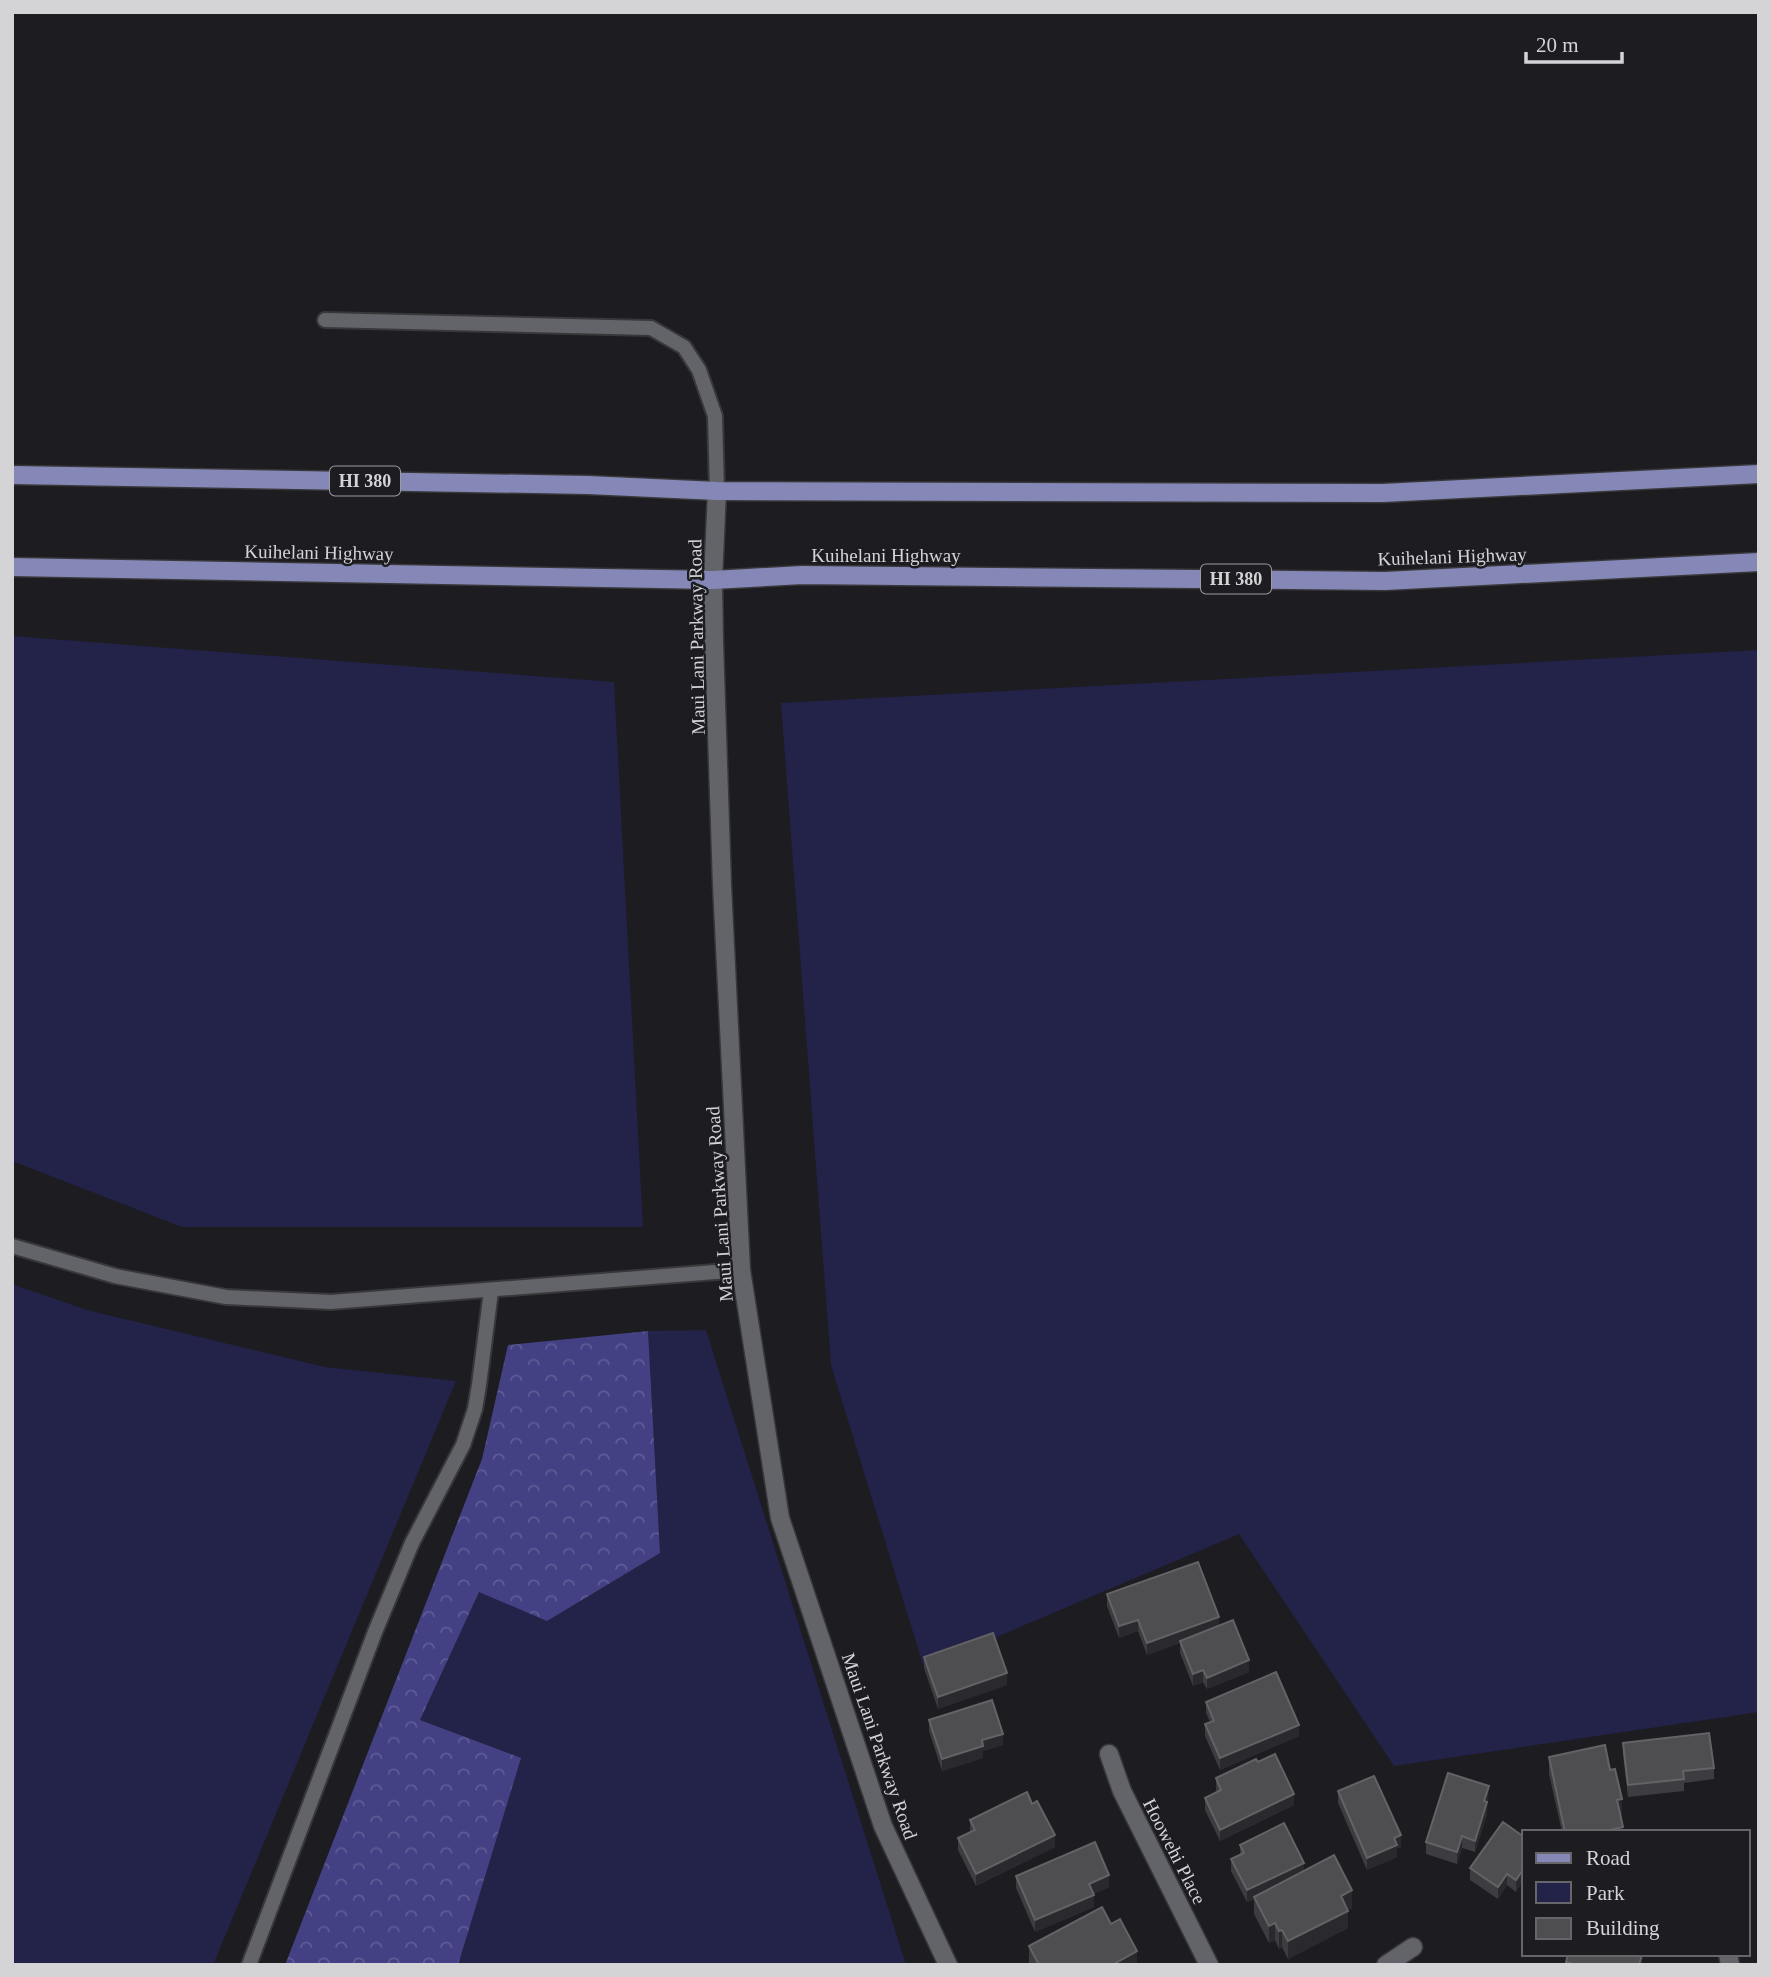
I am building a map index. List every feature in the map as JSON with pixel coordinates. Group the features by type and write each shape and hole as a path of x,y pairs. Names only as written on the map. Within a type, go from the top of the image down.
{"main road":[{"name":"HI 380","path":"12,475 574,485 717,491 1382,493 1759,474"},
{"name":"Maui Lani Parkway Road","path":"717,491 713,580 722,885 740,1270 780,1518 883,1826 948,1965"},
{"name":"Kuihelani Highway","path":"12,567 713,580 816,576 1385,581 1759,562"},
{"name":"Hoowehi Place","path":"1109,1754 1122,1791 1209,1965"},
{"path":"1386,1965 1413,1947"}],"lane":[{"path":"325,320 651,328 684,347 699,370 715,416 717,491"},
{"path":"12,1246 115,1276 226,1297 331,1302 740,1270"},
{"path":"249,1965 375,1632 412,1543 463,1445 479,1385 491,1291"}],"green space":[{"path":"12,636 614,682 643,1227 182,1227 12,1161"},
{"path":"1759,650 1759,1712 1394,1766 1239,1534 924,1668 831,1365 781,703"},
{"path":"12,1284 87,1310 325,1367 456,1381 213,1965 12,1965"},
{"path":"706,1330 906,1965 458,1965 520,1758 420,1720 479,1591 660,1553 648,1331"},
{"path":"648,1331 660,1553 547,1621 479,1592 420,1720 521,1758 458,1965 285,1965 482,1459 508,1345"}],"building":[{"path":"1198,1562 1219,1617 1147,1643 1138,1620 1119,1626 1107,1594"},
{"path":"1233,1620 1249,1660 1207,1678 1203,1670 1193,1674 1180,1641"},
{"path":"993,1633 1007,1673 938,1697 924,1657"},
{"path":"1276,1672 1299,1725 1220,1758 1205,1724 1214,1721 1206,1702"},
{"path":"992,1700 1003,1734 982,1740 983,1746 942,1759 929,1720"},
{"path":"1709,1733 1714,1768 1683,1771 1684,1779 1628,1785 1623,1743"},
{"path":"1605,1745 1610,1770 1615,1769 1622,1799 1617,1800 1623,1827 1610,1830 1565,1830 1549,1757"},
{"path":"1275,1754 1294,1794 1220,1830 1205,1798 1221,1790 1216,1778 1256,1759 1258,1762"},
{"path":"1448,1773 1489,1786 1475,1841 1462,1836 1457,1852 1426,1842"},
{"path":"1374,1776 1401,1835 1394,1838 1397,1845 1367,1858 1338,1791"},
{"path":"1027,1792 1032,1804 1037,1801 1055,1835 976,1874 958,1838 975,1830 970,1820"},
{"path":"1503,1822 1522,1836 1522,1871 1516,1880 1507,1874 1498,1887 1470,1868"},
{"path":"1284,1823 1304,1863 1247,1890 1231,1859 1244,1853 1240,1845"},
{"path":"1095,1842 1109,1875 1089,1884 1094,1895 1035,1920 1016,1876"},
{"path":"1334,1855 1352,1890 1341,1896 1348,1911 1288,1941 1275,1923 1269,1926 1254,1897"},
{"path":"1102,1907 1111,1924 1120,1919 1137,1951 1112,1965 1039,1965 1029,1946"},
{"path":"1568,1956 1641,1956 1639,1965 1576,1965 1566,1962"}]}
